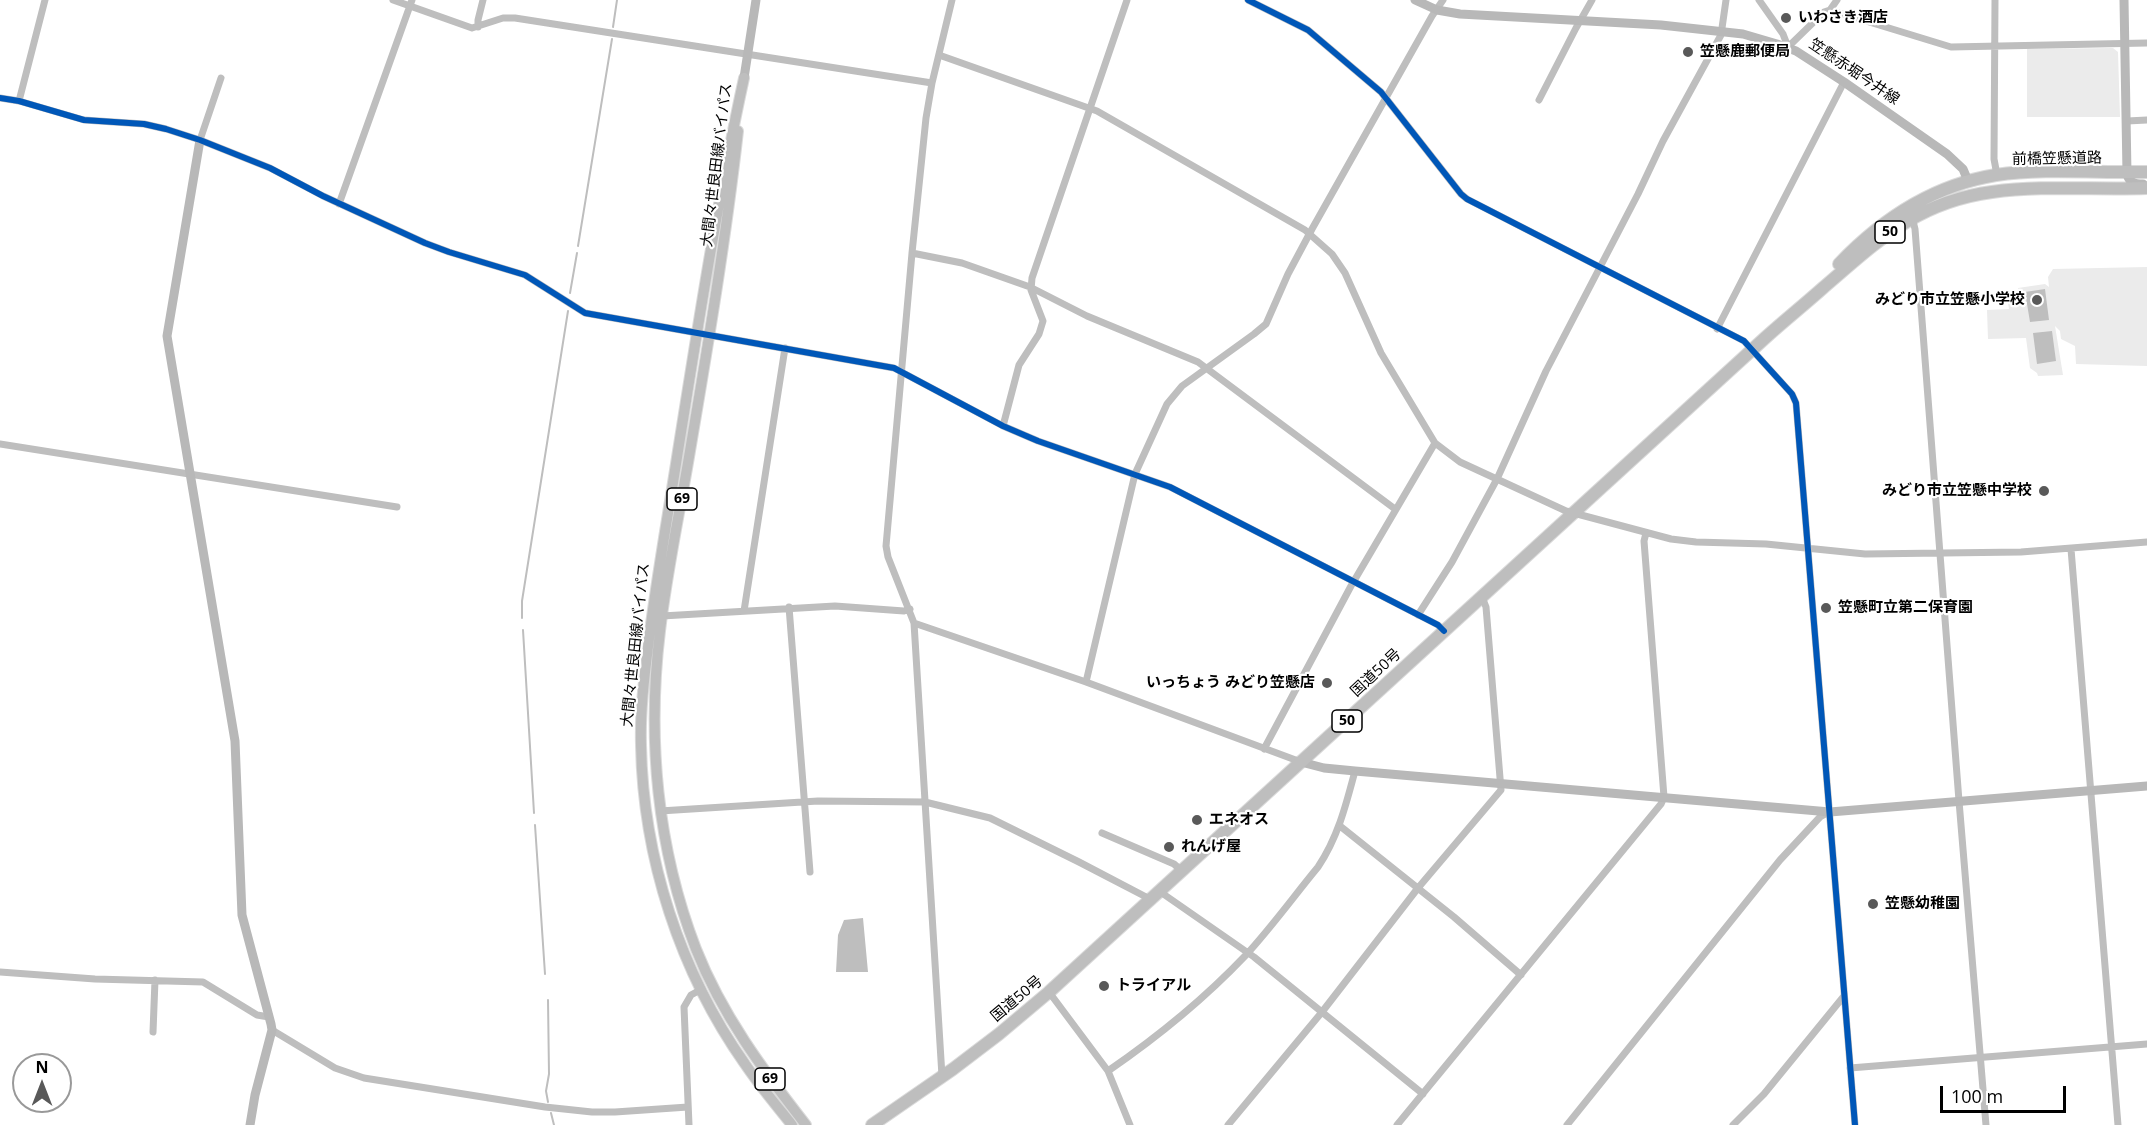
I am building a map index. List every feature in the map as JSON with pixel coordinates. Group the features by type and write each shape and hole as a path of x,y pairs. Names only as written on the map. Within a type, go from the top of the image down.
{"highway":[{"name":"前橋笠懸道路","path":"1968,181 1997,175 2147,172"},
{"name":"50","path":"1808,300 1840,263 1876,229 1910,207 1968,181"},
{"name":"前橋笠懸道路","path":"1956,199 2015,189 2097,189 2147,186"},
{"name":"50","path":"1808,300 1876,241 1912,217 1956,199"},
{"name":"国道50号","path":"872,1125 999,1034 1049,992 1808,300"}],"main road":[{"name":"大間々世良田線バイパス","path":"744,78 723,171 652,615 643,694 641,746 644,790 660,881 678,937 728,1039 792,1125"},
{"name":"大間々世良田線バイパス","path":"744,78 733,176 710,335 662,616 656,680 655,767 660,811 672,875 696,949 712,986 738,1032 765,1073 806,1125"}],"street":[{"path":"19,101 45,0"},
{"path":"393,0 411,3 470,28 511,17 932,83"},
{"path":"478,27 483,0"},
{"path":"744,78 756,0"},
{"path":"942,1076 920,752 914,623 888,557 886,546 923,146 932,83 952,0"},
{"path":"1003,426 1019,365 1039,334 1043,321 1030,287 1127,0"},
{"path":"1248,0 1308,30 1386,97 1461,194 1744,342 1790,391 1795,400 1855,1125"},
{"name":"笠懸赤堀今井線","path":"1415,0 1437,10 1460,14 1581,20 1721,32 1754,37 1788,48 1844,82 1947,154 1963,169 1968,181"},
{"path":"1086,682 1135,474 1171,399 1182,386 1266,324 1288,274 1310,233 1443,0"},
{"path":"1539,100 1592,0"},
{"path":"1418,615 1452,562 1497,479 1546,371 1721,32 1726,0"},
{"path":"1759,0 1783,34 1788,48 1824,12 1830,10 1951,47 2147,44"},
{"path":"1830,10 1837,0"},
{"path":"1995,0 1994,159 1997,175"},
{"path":"2124,0 2127,172 2128,179 2135,184 2147,186"},
{"path":"339,204 411,3"},
{"path":"939,55 1090,108 1310,233 1332,254 1345,273 1381,353 1435,443 1453,458 1574,513 1646,533 1696,542 1766,544 1877,554 2070,549 2147,542"},
{"path":"221,78 200,140 167,336 235,741 242,915 272,1030 255,1095 250,1125"},
{"path":"1717,329 1844,82"},
{"path":"0,98 19,101 84,120 144,124 200,140 270,168 339,204 449,252 525,275 585,313 901,371 1003,426 1038,441 1170,487 1438,625 1444,631"},
{"path":"2127,121 2147,120"},
{"path":"1956,199 1965,191 1968,181 1975,187 1983,189 2018,185 2070,185 2097,189"},
{"path":"1912,217 1915,229 1986,1125"},
{"path":"912,253 962,263 1030,287 1087,316 1208,368 1395,508"},
{"path":"744,610 785,348"},
{"path":"1264,748 1395,508 1435,443"},
{"path":"0,444 397,507"},
{"path":"1397,1125 1664,797 1644,542 1646,533"},
{"path":"2070,549 2118,1125"},
{"path":"1228,1125 1322,1012 1418,888 1499,792 1501,784 1486,607 1482,597"},
{"path":"662,616 835,606 904,611 910,609"},
{"path":"789,608 810,872"},
{"path":"914,623 1086,682 1301,762 1324,768 1830,812 2147,786"},
{"path":"1108,1071 1169,1025 1248,952 1318,867 1340,826 1355,771"},
{"path":"660,811 804,802 925,802 990,818 1079,862 1154,895 1248,952 1423,1094"},
{"path":"1567,1125 1780,860 1820,817 1830,812"},
{"path":"1340,826 1521,975"},
{"path":"1102,833 1174,864 1182,871"},
{"path":"0,972 76,978 203,982 257,1015 269,1017"},
{"path":"153,1032 154,980"},
{"path":"689,1125 684,1008 691,995 702,989"},
{"path":"1049,992 1108,1071 1130,1125"},
{"path":"1733,1125 1764,1094 1844,996"},
{"path":"272,1030 335,1068 364,1078 545,1107 592,1112 688,1107"},
{"path":"1850,1068 2147,1044"}],"shaded area":[{"path":"2113,48 2118,52 2120,117 2027,117 2027,49"},
{"path":"2147,267 2147,366 2076,364 2075,346 2061,339 2060,331 2055,326 2063,375 2038,376 2030,368 2026,338 1988,339 1987,310 2009,309 2007,297 2019,293 2018,288 2045,284 2049,287 2048,277 2053,269"},
{"path":"2045,289 2049,320 2030,322 2025,292"},
{"path":"2052,331 2056,361 2037,364 2033,333"},
{"path":"863,918 868,972 836,972 838,935 844,920"}],"waterway":[{"path":"613,27 617,0"},
{"path":"578,246 612,39"},
{"path":"570,293 577,253"},
{"path":"522,618 522,601 568,311"},
{"path":"523,630 534,813"},
{"path":"535,825 545,974"},
{"path":"548,1000 549,1074 546,1091 548,1102"},
{"path":"551,1113 554,1125"}],"cycle path":[{"path":"1248,0 1308,30 1381,92 1467,199 1744,341 1792,394 1796,403 1855,1125"},
{"path":"0,98 19,101 84,120 144,124 200,140 270,168 323,196 425,243 525,275 585,313 894,368 1003,426 1038,441 1170,487 1438,625 1444,631"}],"place":[{"name":"いわさき酒店","path":"1786,18"},
{"name":"笠懸鹿郵便局","path":"1688,52"},
{"name":"みどり市立笠懸小学校","path":"2037,300"},
{"name":"みどり市立笠懸中学校","path":"2044,491"},
{"name":"笠懸町立第二保育園","path":"1826,608"},
{"name":"いっちょう みどり笠懸店","path":"1327,683"},
{"name":"エネオス","path":"1197,820"},
{"name":"れんげ屋","path":"1169,847"},
{"name":"笠懸幼稚園","path":"1873,904"},
{"name":"トライアル","path":"1104,986"}]}
